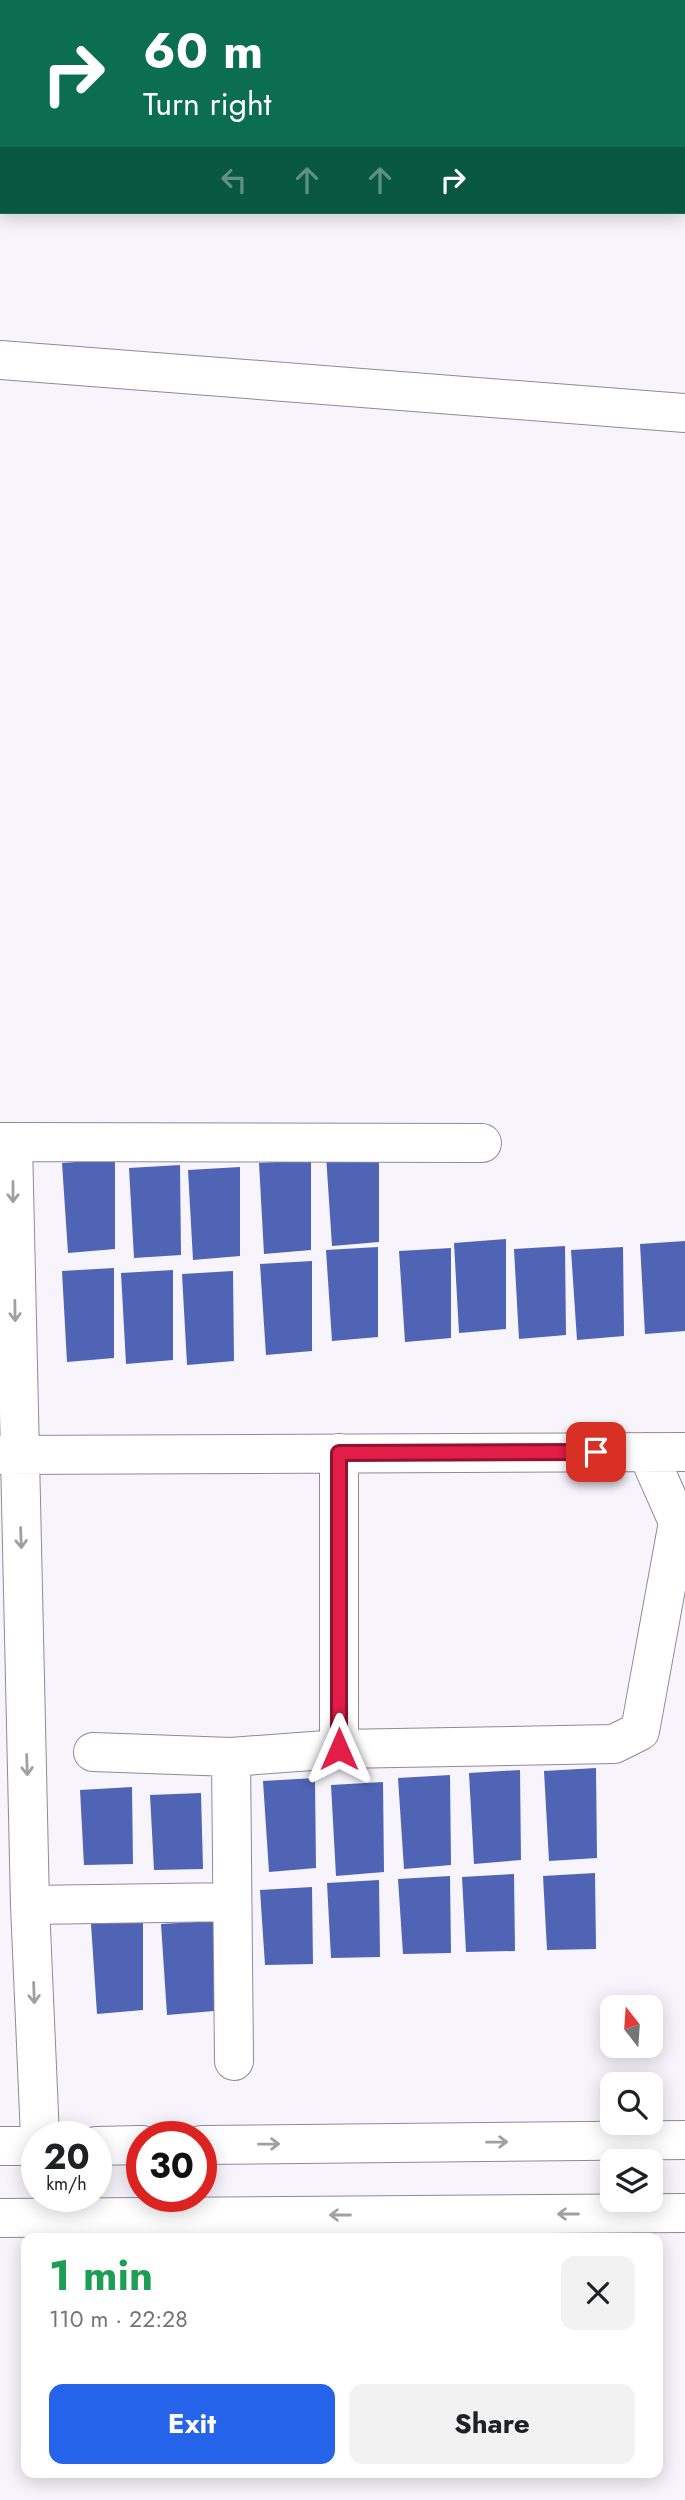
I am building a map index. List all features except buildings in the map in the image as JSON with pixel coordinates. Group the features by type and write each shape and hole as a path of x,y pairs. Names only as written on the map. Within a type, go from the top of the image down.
{"street":[{"path":"0,360 685,413"},
{"path":"39,2121 30,1905 14,1803 6,1142 482,1143"},
{"path":"93,1752 231,1757 339,1749 614,1744 640,1731 678,1522 647,1452"},
{"path":"10,1455 685,1452"},
{"path":"339,1453 339,1749"},
{"path":"231,1757 234,2061"},
{"path":"30,1905 231,1902"},
{"path":"217,2145 685,2140"},
{"path":"0,2146 21,2146"},
{"path":"0,2218 685,2213"}],"route":[{"path":"339,1749 339,1453 596,1452"}]}
